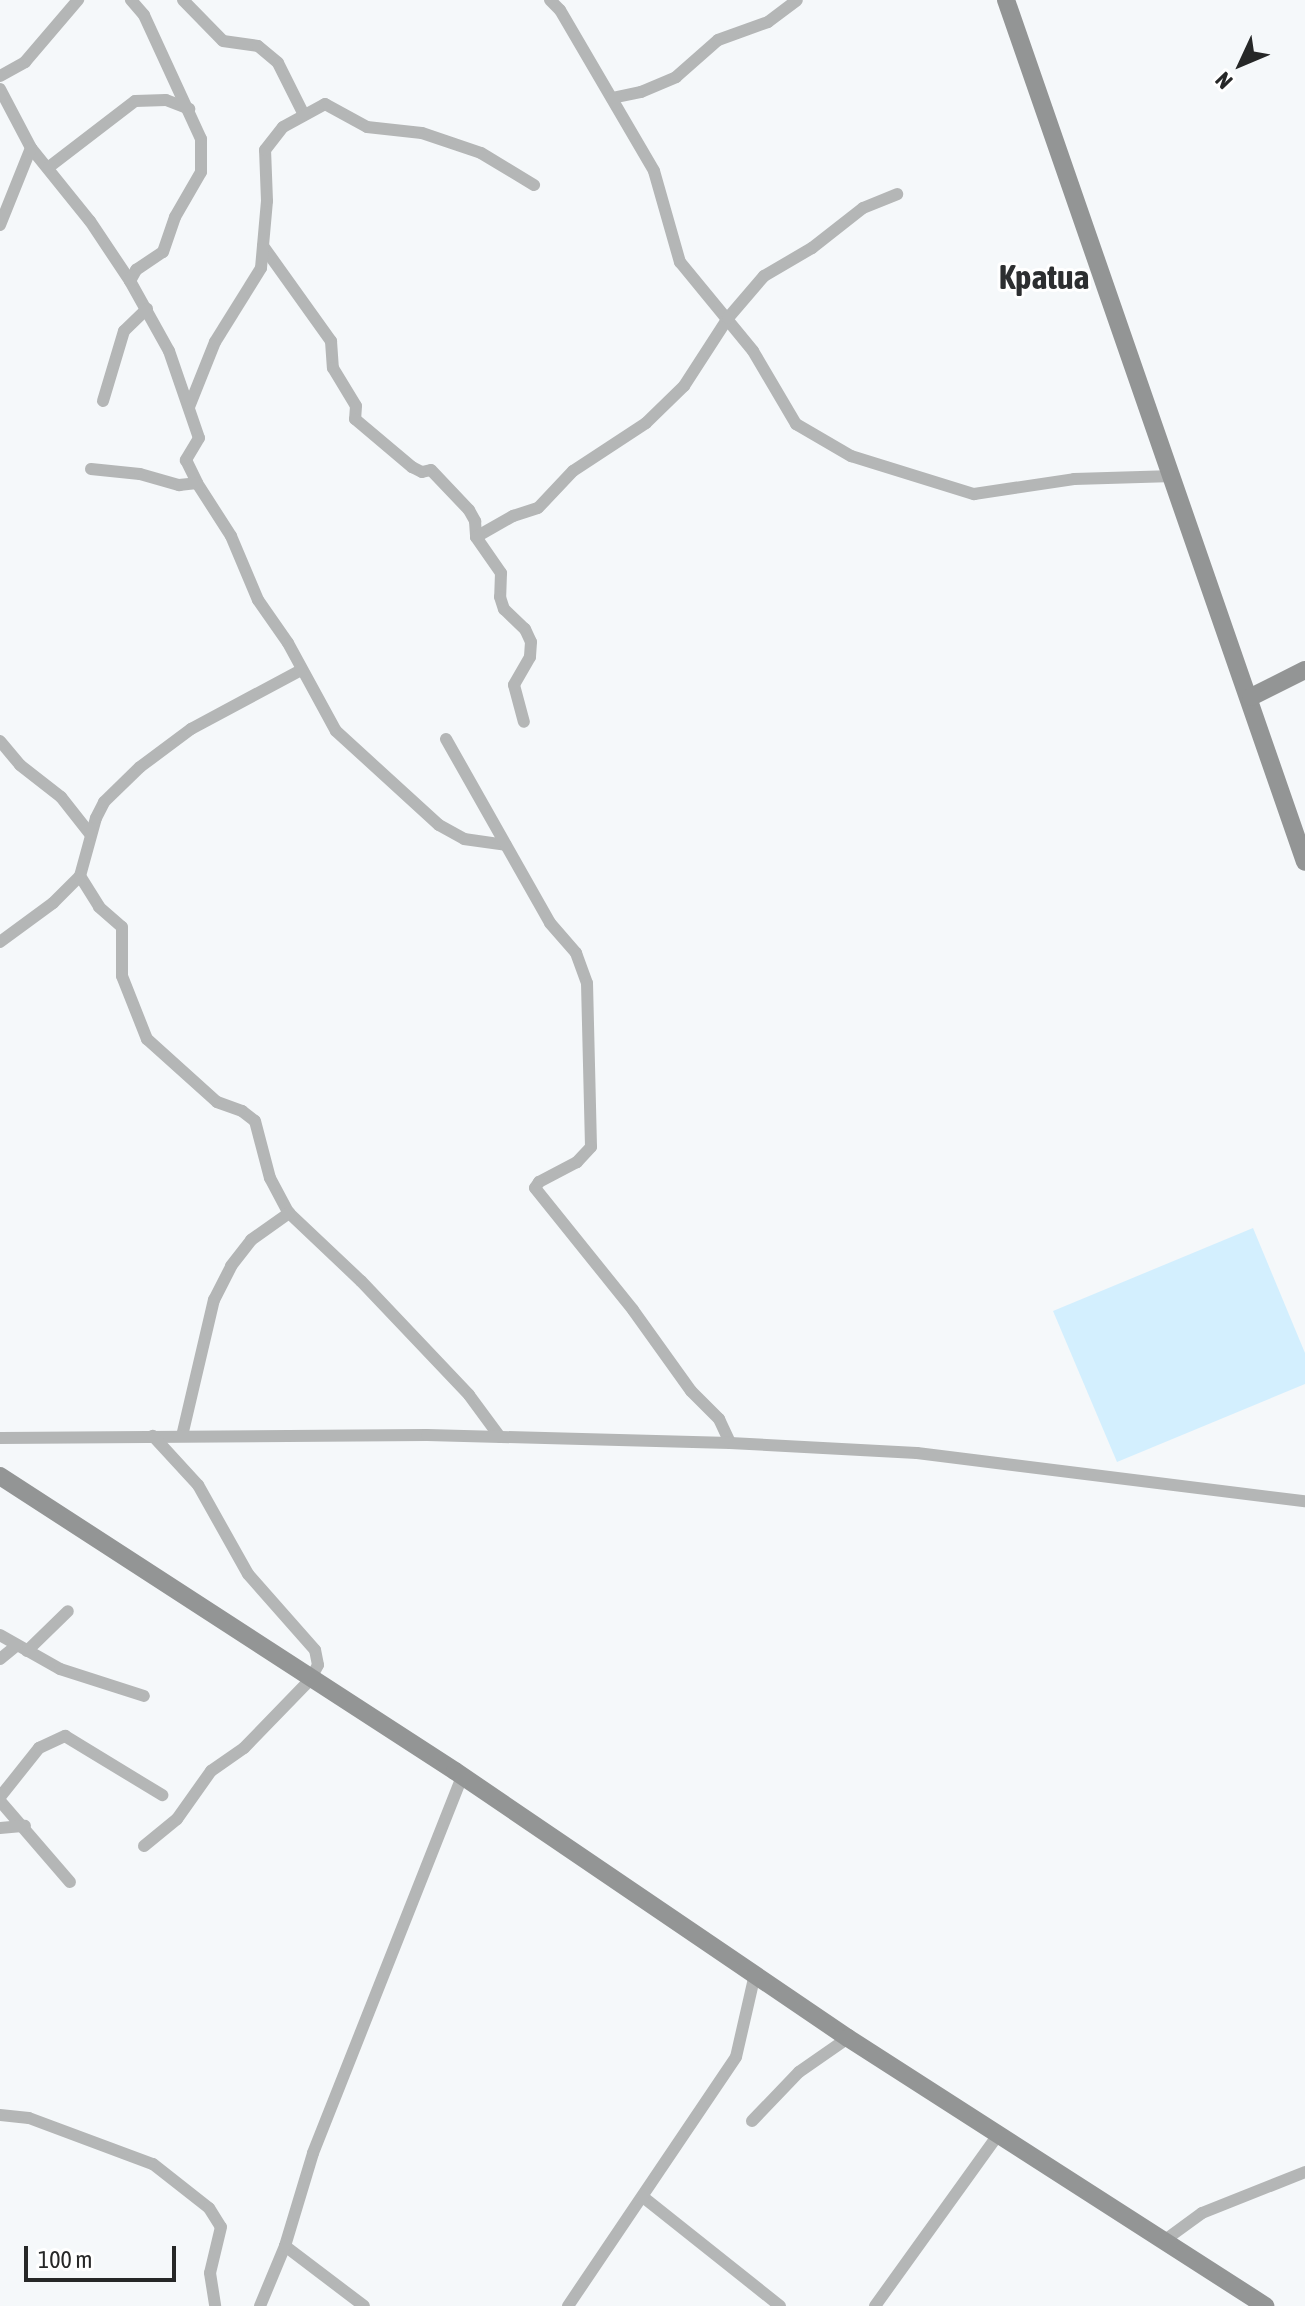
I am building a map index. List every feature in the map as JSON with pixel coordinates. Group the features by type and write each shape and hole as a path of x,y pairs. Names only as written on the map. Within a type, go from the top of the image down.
{"main road":[{"path":"1006,0 1251,697 1305,862"},
{"path":"1251,697 1305,670"},
{"path":"0,1476 462,1776 848,2038 1265,2306"}],"street":[{"path":"0,76 25,62 78,0"},
{"path":"130,281 136,270 163,252 175,217 201,172 201,139 189,109 144,15 131,0"},
{"path":"183,0 223,41 258,46 278,63 304,115"},
{"path":"550,0 560,10 654,171 680,262 753,351 796,424 851,456 974,494 1074,479 1174,476"},
{"path":"612,98 641,92 676,77 718,40 768,22 797,0"},
{"path":"0,89 31,148 49,167 130,281 169,351 199,438 186,460 231,536 258,600 288,643 336,731 439,825 464,839 506,845"},
{"path":"49,167 135,101 166,100 189,109"},
{"path":"189,407 215,342 261,268 267,201 265,150 283,127 325,104 367,127 422,133 481,153 534,185"},
{"path":"0,225 31,148"},
{"path":"476,537 513,516 538,508 573,471 646,423 684,386 728,318 764,276 812,248 863,208 897,194"},
{"path":"263,246 331,341 333,368 356,406 355,419 412,467 422,472 431,470 469,510 475,521 476,537 501,573 500,597 504,609 525,629 531,642 530,657 514,685 524,722"},
{"path":"103,401 124,331 147,309"},
{"path":"91,469 140,474 179,485 197,483"},
{"path":"0,942 53,903 80,876 104,802 170,742 301,670"},
{"path":"446,739 550,923 576,953 587,983 591,1147 577,1162 539,1182 535,1188 633,1310 691,1391 719,1419 730,1443"},
{"path":"0,741 20,765 61,797 91,835"},
{"path":"80,876 99,907 122,927 122,976 147,1039 217,1102 242,1111 255,1121 270,1178 289,1213 361,1281 469,1395 500,1437"},
{"path":"182,1436 214,1300 231,1266 251,1240 289,1213"},
{"path":"144,1846 184,1812 211,1771 244,1748 310,1680 318,1665 315,1650 248,1574 198,1485 153,1436"},
{"path":"0,1438 500,1437 730,1443 917,1453 1305,1501"},
{"path":"0,1659 22,1648 68,1611"},
{"path":"0,1635 60,1669 144,1696"},
{"path":"70,1882 0,1799 39,1748 65,1736 162,1795"},
{"path":"260,2306 285,2246 313,2153 462,1776"},
{"path":"0,1828 25,1826"},
{"path":"568,2306 736,2057 755,1974"},
{"path":"752,2121 799,2072 848,2038"},
{"path":"0,2115 29,2118 153,2164 209,2208 221,2227 210,2273 215,2306"},
{"path":"875,2306 998,2135"},
{"path":"1165,2240 1202,2213 1305,2172"},
{"path":"643,2197 780,2306"},
{"path":"285,2246 364,2306"}],"shaded area":[{"path":"1253,1228 1305,1353 1305,1384 1117,1462 1053,1311"}],"district":[{"name":"Kpatua","path":"1044,277"}]}
